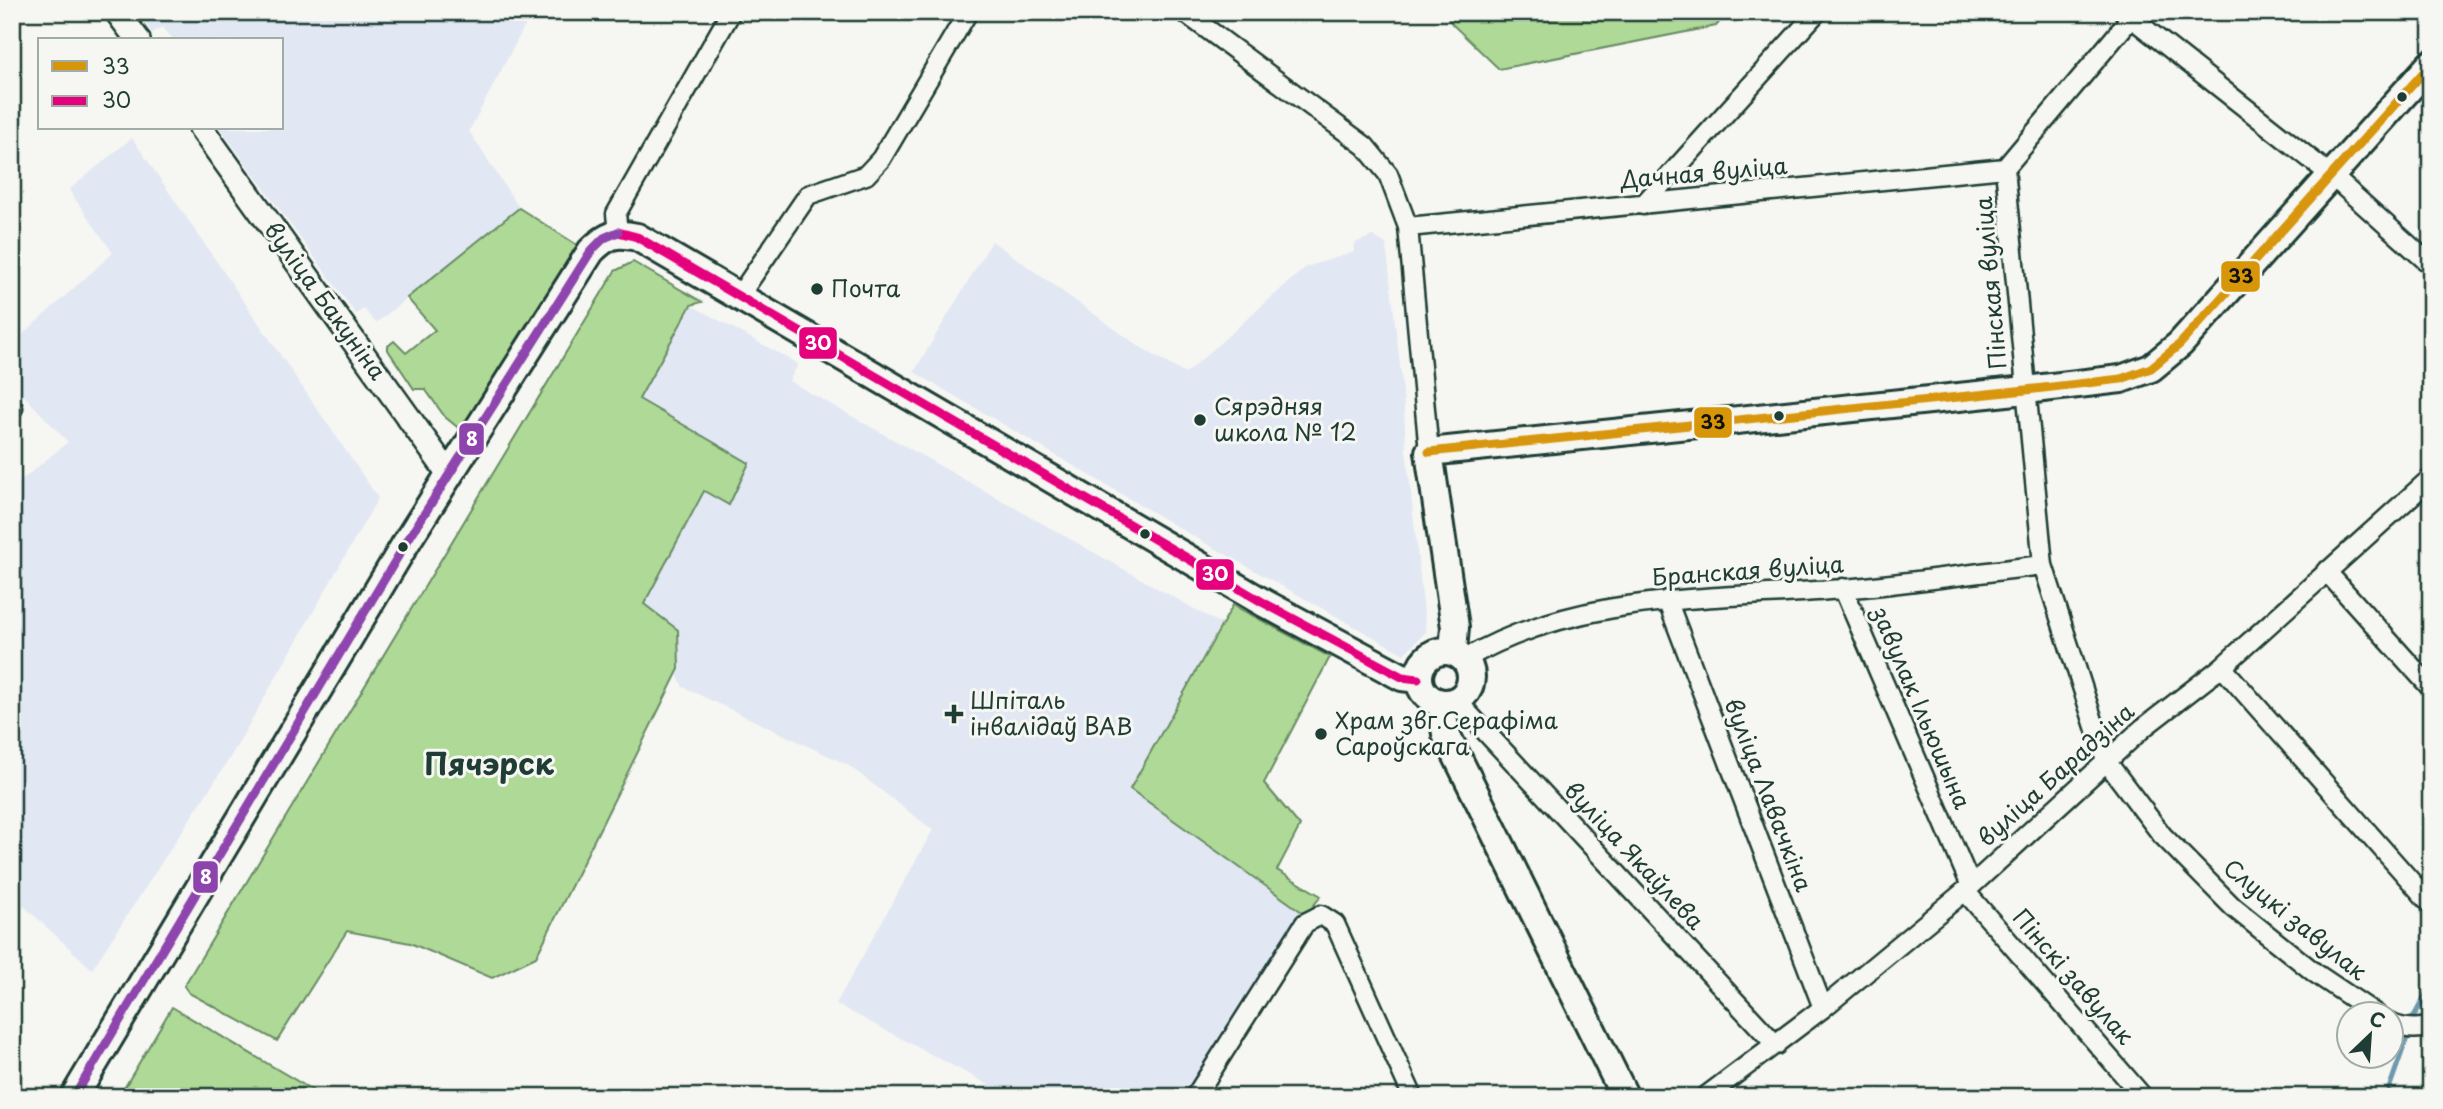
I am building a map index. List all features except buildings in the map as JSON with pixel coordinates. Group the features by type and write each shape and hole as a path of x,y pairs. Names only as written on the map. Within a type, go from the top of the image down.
{"main road":[{"path":"1459,655 1440,650 1428,655 1420,666 1418,679 1422,690 1430,699 1449,702 1466,693 1471,682 1471,670 1459,655 1429,452 2121,379 2151,368 2180,344 2431,64"},
{"path":"74,1097 449,474 591,251 604,238 618,232 637,237 1264,603 1402,677 1418,679"},
{"path":"1449,702 1446,734 1625,1097"}],"street":[{"path":"117,12 136,38"},
{"path":"618,232 616,214 731,12"},
{"path":"738,296 808,195 866,175 881,159 968,12"},
{"path":"1184,12 1365,146 1388,174 1408,227 1429,452"},
{"path":"1643,205 1817,12"},
{"path":"2005,168 2130,14 2332,176 2431,264"},
{"name":"вуліца Бакуніна","path":"202,130 449,474"},
{"name":"Дачная вуліца","path":"1408,227 2005,168"},
{"name":"Пінская вуліца","path":"2005,168 2043,565 2106,761"},
{"name":"вуліца Барадзіна","path":"1705,1097 1776,1045 1968,888 2106,761 2222,667 2431,478"},
{"name":"Бранская вуліца","path":"1459,655 1521,630 1598,609 1667,600 1843,589 2043,565"},
{"path":"2326,571 2431,688"},
{"name":"завулак Ільюшына","path":"1843,589 1968,888"},
{"name":"вуліца Лавачкіна","path":"1667,600 1823,1007"},
{"path":"2222,667 2431,904"},
{"name":"вуліца Якаўлева","path":"1449,702 1776,1045"},
{"name":"Слуцкі завулак","path":"2106,761 2162,835 2233,908 2315,973 2355,1000"},
{"name":"Пінскі завулак","path":"1968,888 2143,1097"},
{"path":"1203,1092 1304,923 1321,915 1335,924 1413,1097"},
{"path":"2404,1026 2431,1026"}],"shaded area":[{"path":"137,12 532,12 469,131 519,208 376,323 364,309 356,314 221,130 284,130 284,38 172,38 162,27 152,33"},
{"path":"132,138 378,498 231,756 92,969 12,895 12,488 68,442 12,383 12,344 113,253 69,190"},
{"name":"Сярэдняя школа № 12","path":"1373,236 1386,244 1426,632 1404,654 1200,540 914,372 992,241 1137,345 1185,374 1306,267 1354,252 1355,243"},
{"name":"Шпіталь інвалідаў ВАВ","path":"691,305 798,364 789,381 1221,624 1130,789 1306,915 1185,1097 1012,1097 836,1004 933,830 848,765 683,687 665,650 617,621 719,446 639,399"}],"green space":[{"path":"1446,12 1728,12 1716,26 1499,69 1452,24"},
{"path":"519,208 582,248 472,439 445,417 425,389 414,389 388,346 394,341 406,353 435,330 407,298"},
{"path":"633,262 702,302 691,305 639,399 749,463 729,505 704,491 644,604 678,630 679,669 536,957 492,978 410,943 347,931 277,1041 189,993 184,986 615,271"},
{"path":"1233,605 1330,657 1264,783 1300,826 1277,870 1321,896 1306,915 1130,789"},
{"path":"172,1007 324,1097 119,1097"}],"waterway":[{"path":"2412,1020 2431,985"},
{"path":"2386,1097 2408,1035"}],"transit line":[{"name":"33","path":"1429,452 2121,379 2151,368 2180,344 2431,64"},
{"name":"30","path":"618,232 637,237 1264,603 1402,677 1418,679"},
{"name":"8","path":"74,1097 409,538 591,251 604,238 618,232"}],"place":[{"name":"Почта","path":"817,289"},
{"name":"Сярэдняя школа № 12","path":"1200,420"},
{"name":"Шпіталь інвалідаў ВАВ","path":"954,714"},
{"name":"Храм звг.Серафіма Сароўскага","path":"1321,734"}],"district":[{"name":"Пячэрск","path":"489,765"}]}
